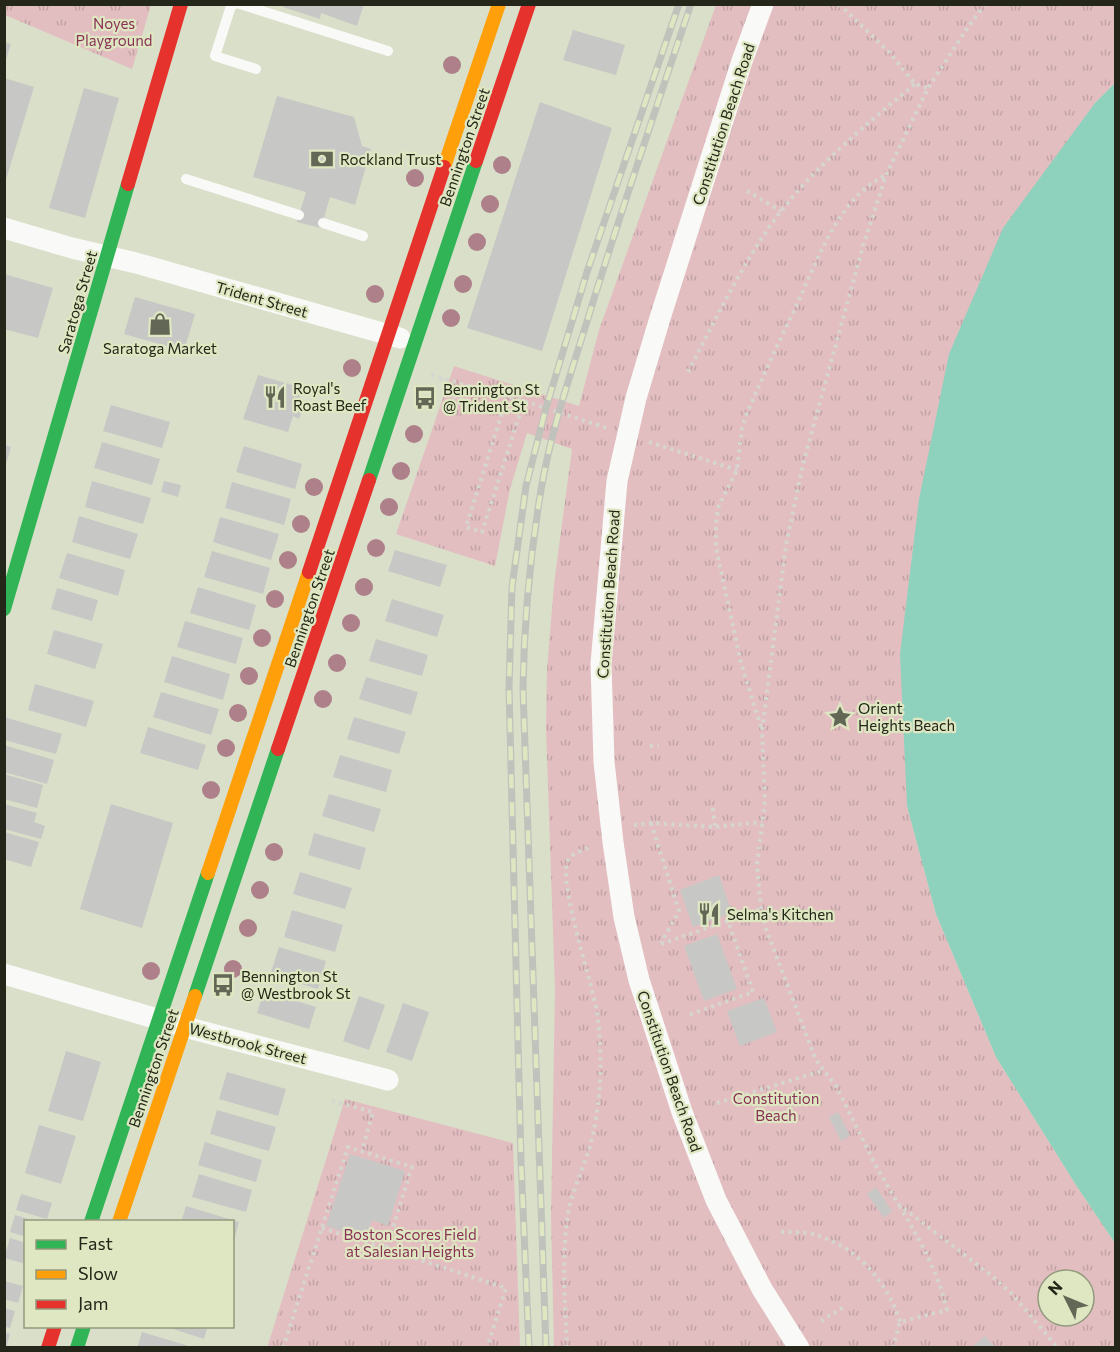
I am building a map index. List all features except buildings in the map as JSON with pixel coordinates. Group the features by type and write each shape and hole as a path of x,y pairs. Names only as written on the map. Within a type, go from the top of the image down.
{"main road":[{"name":"Saratoga Street","path":"4,609 181,4"},
{"name":"Bennington Street","path":"119,1220 416,343 462,159 508,14 529,4"},
{"name":"Bennington Street","path":"91,1220 388,335 462,159 508,14"},
{"path":"48,1347 54,1328"},
{"path":"77,1347 83,1328"}],"street":[{"name":"Constitution Beach Road","path":"763,4 735,83 636,398 617,481 601,664 604,762 613,842 624,917 639,981 675,1091 716,1200 762,1289 799,1347"},
{"name":"Trident Street","path":"4,228 416,343"},
{"name":"Westbrook Street","path":"4,974 185,1027 388,1080"}],"lane":[{"path":"235,4 231,6 215,56 256,69"},
{"path":"240,4 388,51"},
{"path":"186,179 299,215"},
{"path":"323,223 363,236"}],"path":[{"path":"839,4 889,52 915,84 928,88"},
{"path":"900,1322 947,1310 941,1285 926,1251 876,1166 836,1086 816,1060 789,994 761,909 757,865 765,801 762,731 786,545 803,464 860,257 886,175 928,88 985,4"},
{"path":"688,372 748,261 781,211 832,155 915,84"},
{"path":"762,731 741,663 716,548 719,505 737,470 742,428 747,413 829,238 853,200 866,186 886,175"},
{"path":"747,191 781,211"},
{"path":"428,375 441,378 456,382 524,401 482,532 465,527 502,412 451,396 441,378"},
{"path":"726,467 737,470"},
{"path":"650,746 659,745"},
{"path":"713,808 715,827"},
{"path":"761,909 661,944 679,911 651,823 715,827 762,822"},
{"path":"567,1347 564,1270 567,1219 594,1126 600,1087 601,1047 597,1008 578,943 566,874 569,858 589,848"},
{"path":"688,1015 753,992 728,921"},
{"path":"717,1103 823,1071"},
{"path":"332,1101 373,1112 362,1151"},
{"path":"283,1347 348,1147 412,1167 386,1249"},
{"path":"898,1204 992,1276 1012,1294 1058,1347"},
{"path":"322,1228 507,1288 487,1347"},
{"path":"781,1232 817,1235 836,1243 858,1257 879,1279 894,1304 900,1322 893,1347"},
{"path":"821,1321 844,1307"}],"green space":[{"name":"Noyes Playground","path":"4,5 151,5 132,69 5,15"},
{"name":"Constitution Beach","path":"716,5 1115,5 1115,83 1095,103 907,806 936,914 996,1057 1115,1243 1115,1347 554,1347 551,1217 555,990 546,728 547,670 554,584 572,449 527,433 510,489 495,566 396,534 454,366 579,406 599,330"},
{"name":"Boston Scores Field at Salesian Heights","path":"345,1099 513,1143 520,1347 267,1348"}],"water":[{"path":"1115,83 1115,1243 996,1057 936,914 907,806 900,654 919,499 949,354 1003,228 1095,103"}],"railway":[{"path":"529,1348 521,1161 509,688 512,587 526,486 546,408 587,272 679,4"},
{"path":"546,1348 523,689 531,564 545,468 562,402 626,198 691,4"}],"traffic: fast":[{"path":"369,480 476,161"},
{"path":"4,609 128,184"},
{"path":"195,996 278,749"},
{"path":"92,1220 208,873"},
{"path":"77,1348 83,1328"}],"traffic: slow":[{"path":"444,167 499,4"},
{"path":"208,873 309,572"},
{"path":"120,1220 195,996"}],"traffic: jam":[{"path":"128,184 181,4"},
{"path":"476,161 529,4"},
{"path":"309,572 444,167"},
{"path":"278,749 369,480"},
{"path":"48,1348 54,1328"}],"place":[{"name":"Rockland Trust","path":"322,159"},
{"name":"Saratoga Market","path":"160,324"},
{"name":"Royal's Roast Beef","path":"275,397"},
{"name":"Bennington St @ Trident St","path":"425,398"},
{"name":"Orient Heights Beach","path":"840,717"},
{"name":"Selma's Kitchen","path":"709,914"},
{"name":"Bennington St @ Westbrook St","path":"223,985"}]}
